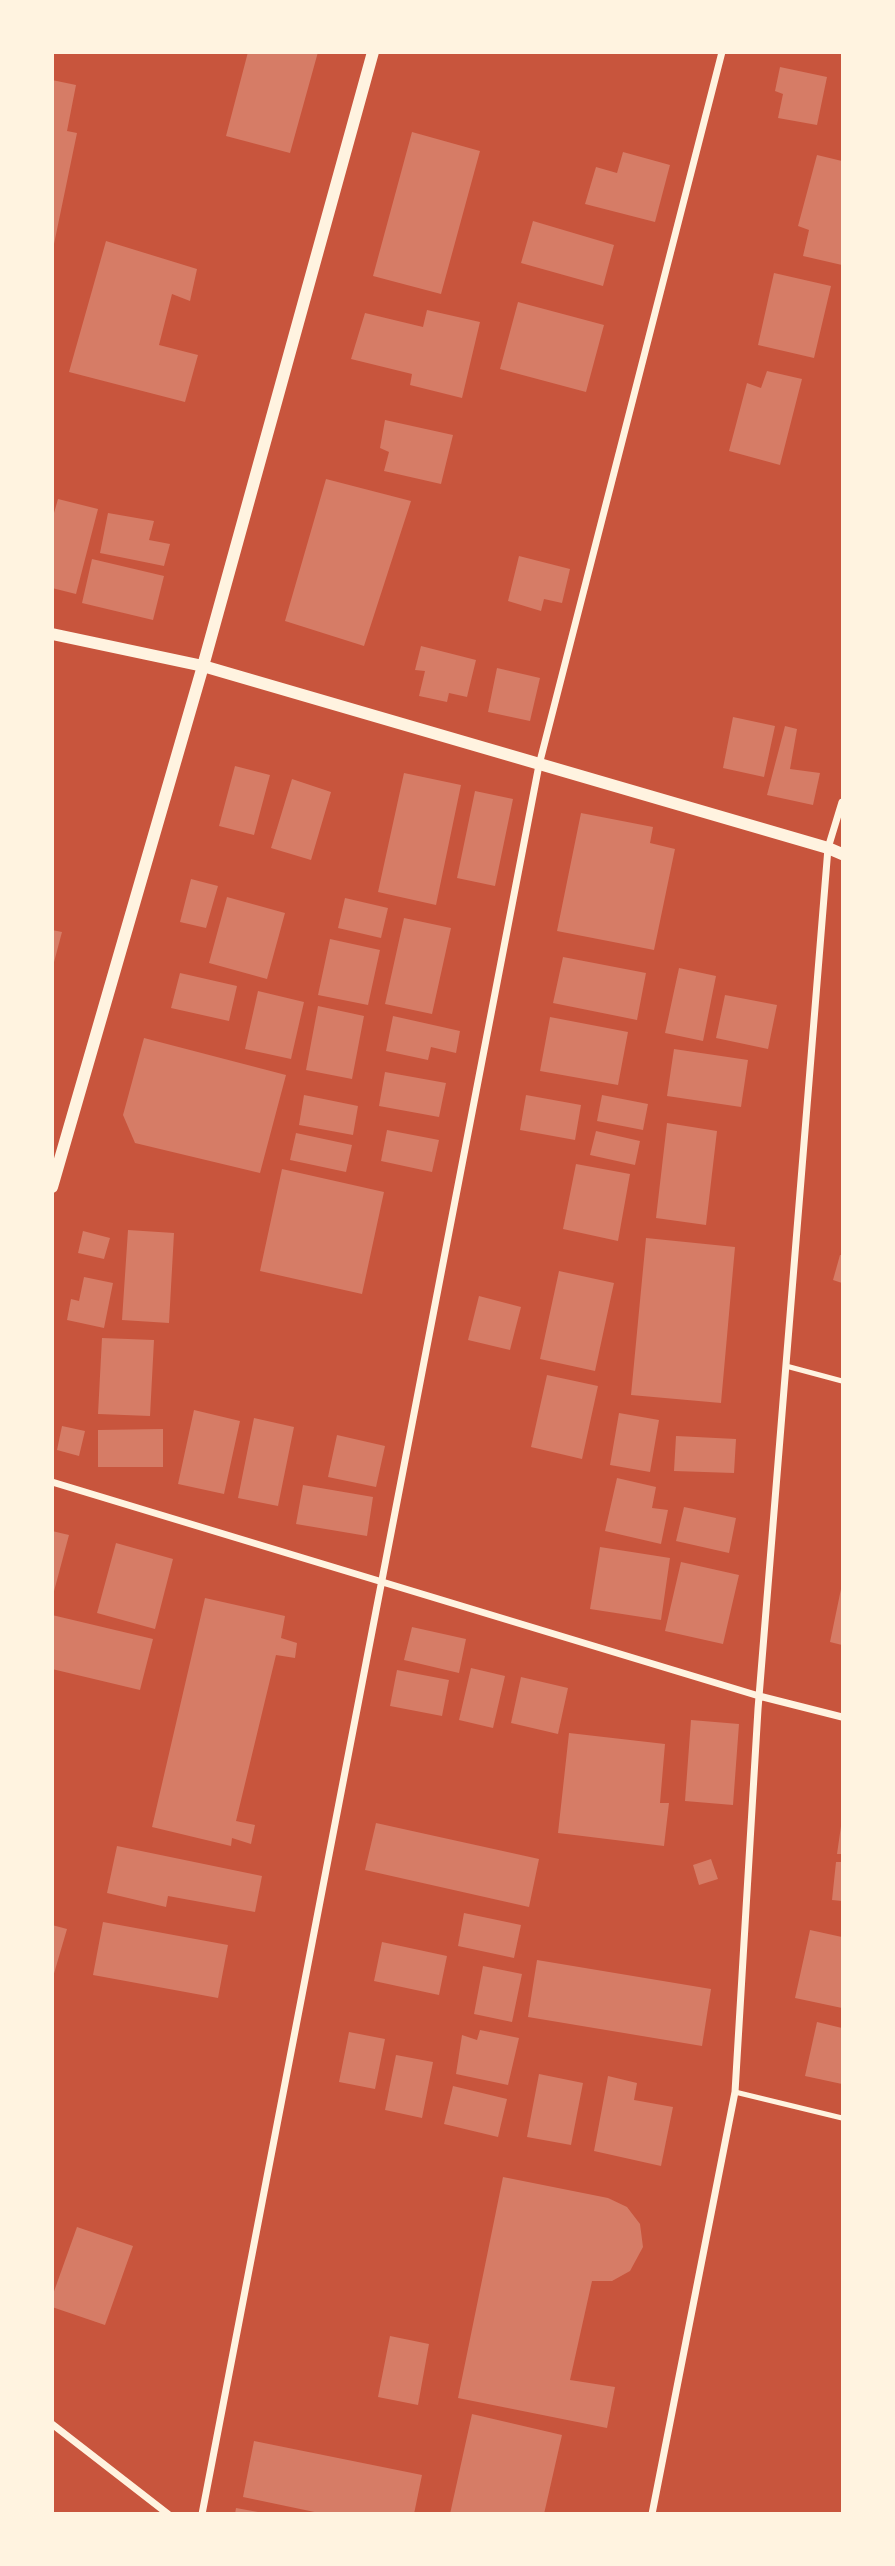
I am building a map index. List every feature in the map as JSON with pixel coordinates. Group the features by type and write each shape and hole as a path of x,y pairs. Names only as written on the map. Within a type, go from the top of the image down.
{"street":[{"path":"52,1186 203,666 373,52"},
{"path":"202,2514 539,765 722,52"},
{"path":"52,634 203,666 842,854"},
{"path":"652,2514 735,2092 759,1696 828,848 842,802"},
{"path":"52,1482 759,1696 842,1717"},
{"path":"52,2424 168,2514"}],"lane":[{"path":"786,1366 842,1381"},
{"path":"735,2092 842,2118"}],"building":[{"path":"248,52 318,52 290,153 226,136"},
{"path":"780,67 827,77 817,125 778,118 783,94 775,91"},
{"path":"52,80 76,85 67,131 77,133 54,244"},
{"path":"412,132 480,151 441,294 373,276"},
{"path":"623,152 670,165 655,222 585,204 596,167 617,173"},
{"path":"817,155 842,161 842,265 803,256 809,230 798,226"},
{"path":"533,221 614,245 603,286 521,263"},
{"path":"106,241 197,269 190,301 172,294 159,345 198,355 185,402 69,372"},
{"path":"774,273 831,286 814,358 758,345"},
{"path":"518,302 604,325 586,392 500,369"},
{"path":"427,310 480,322 462,398 410,385 412,374 351,359 365,313 423,327"},
{"path":"767,371 802,379 780,465 729,451 747,383 761,388"},
{"path":"385,420 453,435 441,484 384,471 389,452 380,448"},
{"path":"326,479 411,501 364,646 285,621"},
{"path":"58,499 98,509 76,594 52,588 52,520"},
{"path":"108,513 154,521 149,540 170,544 164,566 100,553"},
{"path":"519,556 570,569 562,603 544,599 541,611 508,601"},
{"path":"92,559 164,576 153,620 82,603"},
{"path":"421,646 476,660 467,697 449,693 447,702 419,696 425,671 415,670"},
{"path":"497,668 540,678 530,721 488,712"},
{"path":"733,717 775,726 764,777 723,768"},
{"path":"785,726 797,729 790,769 820,773 813,805 767,795"},
{"path":"235,766 270,775 254,835 219,826"},
{"path":"404,773 461,785 436,905 378,892"},
{"path":"292,779 331,792 311,860 271,848"},
{"path":"475,791 513,799 495,886 457,878"},
{"path":"581,813 653,827 650,843 675,849 654,950 557,931"},
{"path":"191,879 218,886 206,928 180,922"},
{"path":"227,897 285,913 267,979 209,963"},
{"path":"345,898 388,908 381,938 338,928"},
{"path":"404,918 451,928 432,1014 385,1004"},
{"path":"52,930 62,932 53,966 52,966"},
{"path":"330,939 380,950 368,1005 318,995"},
{"path":"563,957 646,973 637,1020 553,1003"},
{"path":"679,968 716,976 703,1041 665,1033"},
{"path":"180,973 237,986 229,1021 171,1008"},
{"path":"258,991 304,1002 291,1059 245,1049"},
{"path":"725,995 777,1005 768,1049 716,1038"},
{"path":"318,1006 364,1016 352,1079 306,1070"},
{"path":"393,1016 460,1031 456,1053 431,1047 428,1060 386,1051"},
{"path":"550,1017 628,1032 618,1085 540,1071"},
{"path":"144,1038 286,1075 260,1173 135,1143 123,1115"},
{"path":"674,1049 748,1060 741,1107 667,1096"},
{"path":"385,1072 446,1083 439,1117 379,1106"},
{"path":"304,1095 358,1106 353,1135 299,1125"},
{"path":"526,1095 581,1105 575,1140 520,1130"},
{"path":"602,1095 648,1104 643,1130 597,1121"},
{"path":"667,1123 717,1131 706,1225 656,1218"},
{"path":"387,1130 439,1140 432,1172 381,1161"},
{"path":"596,1131 640,1141 635,1165 590,1155"},
{"path":"296,1133 352,1145 346,1172 290,1160"},
{"path":"576,1164 630,1174 618,1241 563,1229"},
{"path":"282,1169 384,1192 362,1294 260,1271"},
{"path":"128,1230 174,1233 169,1323 122,1320"},
{"path":"83,1231 110,1238 104,1259 78,1253"},
{"path":"646,1238 735,1247 721,1403 631,1395"},
{"path":"842,1255 842,1283 833,1280"},
{"path":"559,1271 614,1283 595,1371 540,1359"},
{"path":"84,1277 113,1283 104,1328 67,1320 71,1299 79,1301"},
{"path":"479,1296 521,1307 510,1350 468,1340"},
{"path":"102,1338 154,1340 150,1416 98,1414"},
{"path":"547,1375 598,1386 582,1459 531,1447"},
{"path":"194,1410 240,1421 224,1494 178,1484"},
{"path":"619,1413 659,1420 650,1472 610,1465"},
{"path":"254,1418 294,1427 278,1506 238,1498"},
{"path":"62,1426 85,1431 79,1456 57,1450"},
{"path":"163,1429 163,1467 98,1467 98,1430"},
{"path":"337,1435 385,1446 376,1487 328,1477"},
{"path":"676,1436 736,1439 734,1473 674,1471"},
{"path":"617,1478 656,1487 652,1508 668,1510 661,1544 605,1531"},
{"path":"303,1485 373,1497 367,1536 296,1524"},
{"path":"684,1507 736,1518 729,1553 676,1541"},
{"path":"52,1531 69,1535 53,1595 52,1595"},
{"path":"116,1543 173,1559 155,1629 97,1613"},
{"path":"600,1547 670,1558 661,1620 590,1609"},
{"path":"681,1562 739,1575 723,1644 665,1631"},
{"path":"842,1589 842,1645 830,1642"},
{"path":"205,1598 285,1616 281,1638 297,1643 295,1658 276,1655 236,1821 255,1825 251,1844 232,1838 231,1846 152,1827"},
{"path":"52,1615 153,1639 140,1690 52,1669"},
{"path":"412,1627 466,1639 459,1673 404,1660"},
{"path":"471,1668 505,1676 493,1728 459,1720"},
{"path":"397,1670 449,1680 442,1716 390,1706"},
{"path":"521,1677 568,1688 558,1734 511,1723"},
{"path":"691,1720 739,1724 733,1805 685,1801"},
{"path":"569,1733 665,1744 660,1803 669,1803 664,1846 558,1833"},
{"path":"376,1823 539,1859 529,1907 365,1870"},
{"path":"841,1826 842,1854 837,1854"},
{"path":"117,1846 262,1876 255,1912 168,1896 166,1907 107,1893"},
{"path":"711,1859 718,1879 699,1885 693,1865"},
{"path":"836,1862 842,1862 842,1901 832,1900"},
{"path":"464,1913 521,1925 514,1958 458,1946"},
{"path":"103,1922 228,1945 218,1998 93,1975"},
{"path":"52,1925 67,1929 53,1977 52,1977"},
{"path":"810,1930 842,1937 842,2008 795,1998"},
{"path":"382,1942 447,1956 439,1995 374,1981"},
{"path":"537,1960 711,1989 702,2046 528,2017"},
{"path":"483,1966 522,1974 512,2022 474,2014"},
{"path":"817,2022 842,2028 842,2084 805,2076"},
{"path":"480,2030 519,2038 508,2085 456,2074 462,2035 477,2040"},
{"path":"349,2032 385,2039 375,2089 339,2082"},
{"path":"396,2055 433,2062 422,2118 385,2110"},
{"path":"539,2074 583,2083 571,2145 527,2137"},
{"path":"608,2076 637,2083 634,2100 673,2107 661,2166 594,2151"},
{"path":"453,2086 507,2099 498,2137 444,2124"},
{"path":"503,2177 608,2198 627,2207 640,2224 643,2247 630,2271 612,2281 592,2281 570,2380 615,2387 607,2428 458,2398"},
{"path":"77,2227 133,2246 105,2325 52,2307 52,2297"},
{"path":"390,2336 429,2344 418,2405 378,2397"},
{"path":"472,2414 562,2435 544,2514 450,2514"},
{"path":"254,2441 422,2475 414,2514 324,2514 243,2497"},
{"path":"236,2508 258,2512 258,2514 235,2514"}]}
